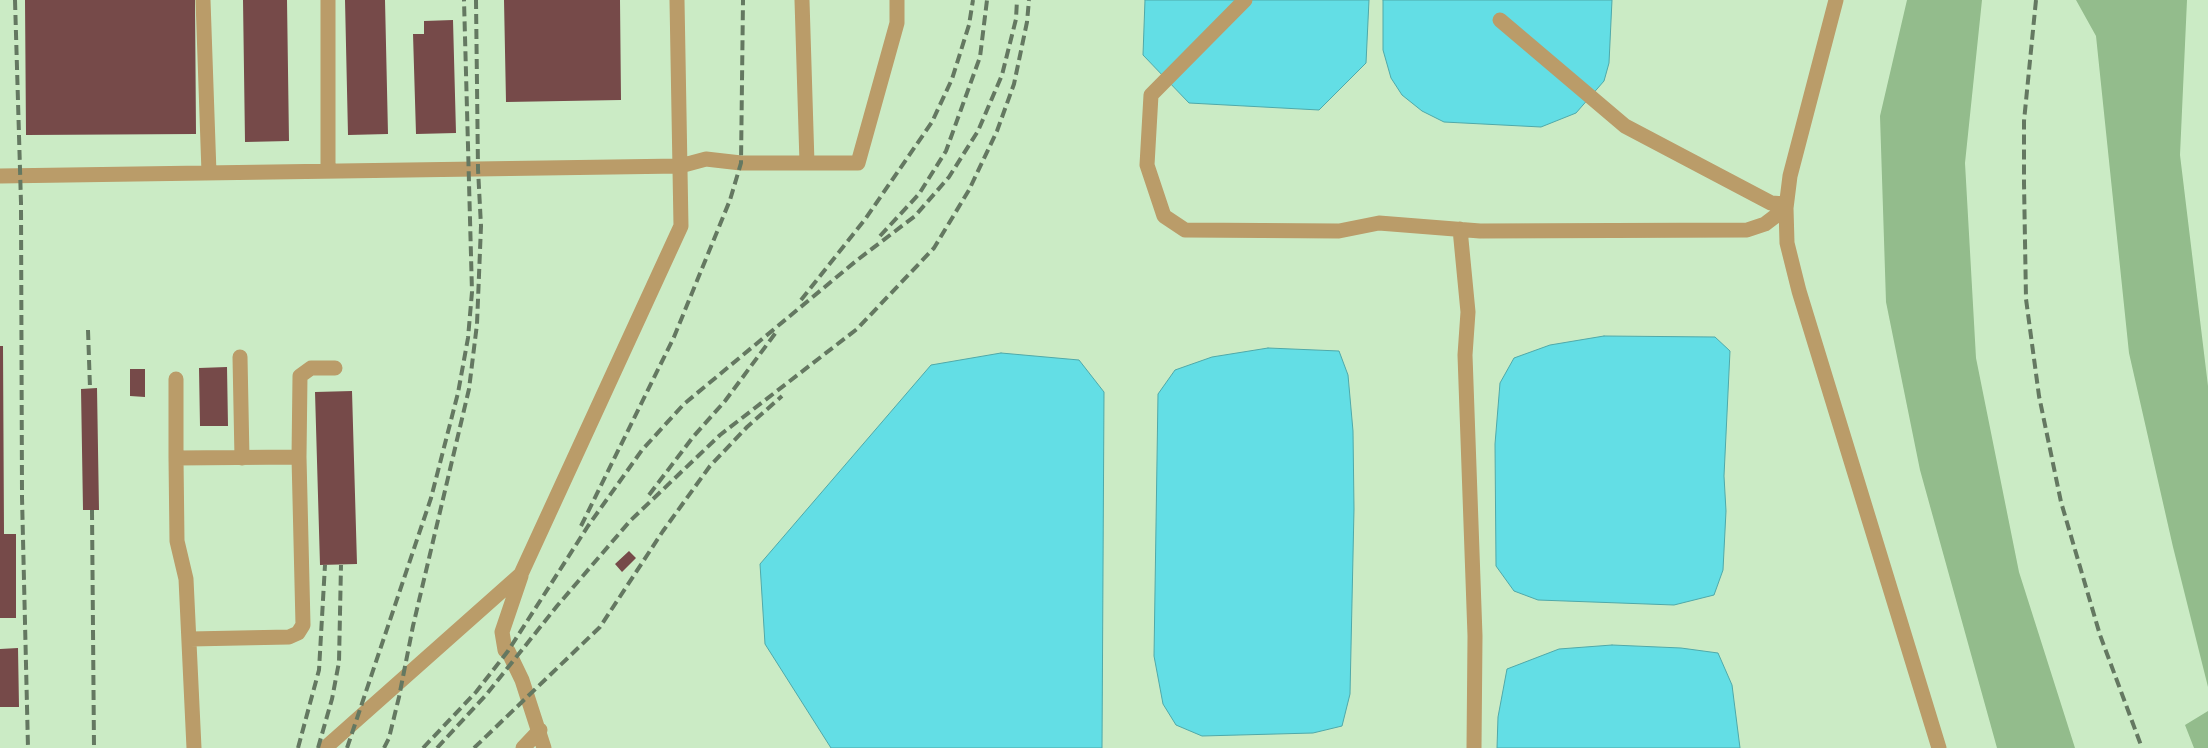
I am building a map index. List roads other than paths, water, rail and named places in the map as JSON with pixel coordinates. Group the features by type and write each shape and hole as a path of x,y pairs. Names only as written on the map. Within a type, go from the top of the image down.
{"lane":[{"path":"203,0 210,173"},
{"path":"328,0 328,171"},
{"path":"544,748 540,730 514,660 508,651 504,650 502,632 521,574 681,226 677,0"},
{"path":"802,0 807,163"},
{"path":"0,176 680,166 706,159 741,163 858,163 897,23 897,0"},
{"path":"1245,0 1151,95 1147,165 1164,216 1185,230 1339,231 1379,223 1460,229 1747,230 1765,224 1786,206"},
{"path":"1836,0 1790,176 1786,206 1787,244 1799,291 1940,748"},
{"path":"1500,20 1625,126 1770,202 1786,206"},
{"path":"1460,229 1468,312 1465,356 1475,636 1474,748"},
{"path":"240,357 242,458"},
{"path":"190,639 289,637 298,633 303,625 300,376 311,368 335,368"},
{"path":"176,379 177,541 186,579 194,748"},
{"path":"176,458 300,457"},
{"path":"325,748 521,574"},
{"path":"524,748 540,730"}],"water":[{"path":"1145,0 1369,0 1366,63 1319,110 1189,103 1143,55"},
{"path":"1383,0 1612,0 1609,63 1604,81 1576,113 1541,127 1444,122 1422,111 1402,95 1391,78 1383,50"},
{"path":"1604,336 1715,337 1730,351 1724,476 1726,511 1723,570 1714,595 1674,605 1538,600 1514,591 1496,566 1495,444 1500,383 1514,358 1550,345"},
{"path":"1268,348 1339,351 1348,375 1353,431 1354,509 1350,694 1342,726 1313,733 1202,736 1176,725 1163,704 1154,656 1158,394 1175,370 1212,357"},
{"path":"1001,353 1079,360 1104,392 1102,748 831,748 765,644 760,564 931,365"},
{"path":"1612,645 1681,648 1718,653 1732,685 1740,748 1497,748 1498,717 1507,669 1559,649"}],"railway":[{"path":"15,0 21,203 22,497 28,748"},
{"path":"347,748 431,498 458,393 468,338 472,292 464,0"},
{"path":"384,748 389,738 399,697 413,626 469,389 477,324 481,226 478,169 476,0"},
{"path":"581,526 674,337 730,200 741,163 743,0"},
{"path":"801,300 866,218 932,122 952,79 969,25 973,0"},
{"path":"880,236 919,194 946,151 980,57 987,0"},
{"path":"423,748 476,692 508,651 588,526 642,450 684,404 856,261 915,216 949,177 978,131 1002,75 1016,19 1017,0"},
{"path":"437,748 486,695 557,606 630,521 720,435 857,329 934,248 969,190 997,131 1014,84 1027,22 1029,0"},
{"path":"2036,0 2024,121 2024,183 2026,299 2039,396 2061,502 2100,635 2142,748"},
{"path":"88,330 90,388"},
{"path":"649,495 693,437 725,401 777,331"},
{"path":"474,748 600,627 663,531 710,466 747,427 782,396"},
{"path":"92,510 94,748"},
{"path":"298,748 319,670 325,565"},
{"path":"318,748 332,699 339,662 341,565"}]}
